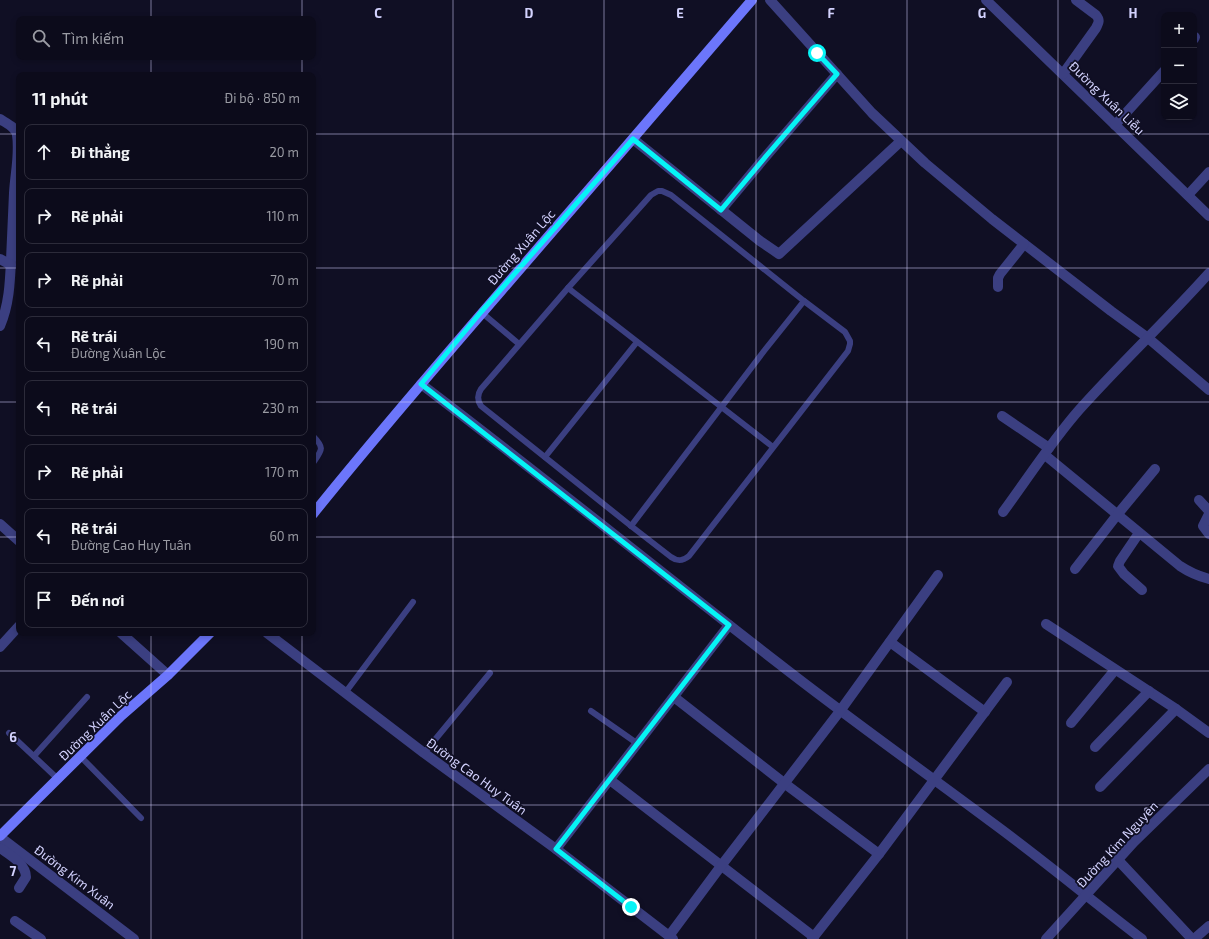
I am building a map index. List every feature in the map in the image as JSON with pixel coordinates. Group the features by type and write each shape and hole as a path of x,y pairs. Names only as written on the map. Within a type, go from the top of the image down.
{"street":[{"name":"Đường Xuân Lộc","path":"316,510 481,312 633,139 752,0"},
{"path":"770,0 872,113 901,141 963,196 1148,338 1209,390"},
{"name":"Đường Xuân Liễu","path":"986,0 1209,216"},
{"path":"1062,74 1099,22 1096,15 1076,0"},
{"path":"721,210 837,74"},
{"path":"1115,125 1161,74"},
{"path":"0,119 13,128 16,133"},
{"path":"633,139 721,210 779,254 901,141"},
{"path":"0,326 7,305 11,265 16,167"},
{"path":"1188,195 1209,172"},
{"path":"998,288 998,278 1000,274 1024,244"},
{"path":"0,259 11,265"},
{"path":"1003,512 1080,410 1209,273"},
{"path":"421,384 840,711 1042,860 1142,939"},
{"path":"1002,416 1047,452 1117,515 1180,566 1191,573 1209,579"},
{"path":"1076,569 1117,515 1155,469"},
{"path":"1199,500 1209,511 1203,526 1209,534"},
{"path":"0,524 16,538"},
{"path":"1139,533 1118,566 1124,574 1142,590"},
{"path":"671,937 721,866 840,711 938,575"},
{"path":"1046,624 1176,709 1209,733"},
{"path":"556,849 729,625"},
{"path":"0,647 16,629"},
{"path":"124,636 168,675"},
{"name":"Đường Xuân Lộc","path":"0,836 121,716 168,675 207,636"},
{"name":"Đường Cao Huy Tuân","path":"271,636 424,753 556,849 671,937"},
{"path":"890,642 985,712"},
{"path":"1071,723 1115,670"},
{"path":"610,780 813,938 879,854 1007,682"},
{"path":"1095,747 1149,691"},
{"path":"674,697 784,783 879,854"},
{"path":"1100,787 1176,709"},
{"name":"Đường Kim Nguyên","path":"1046,939 1134,842 1209,769"},
{"name":"Đường Kim Xuân","path":"0,836 122,935 134,939"},
{"path":"0,848 24,868 26,877 19,888"},
{"path":"1118,860 1193,939 1209,926"},
{"path":"15,921 41,939"}],"lane":[{"path":"662,191 671,195 804,301 845,332 849,338 850,344 848,351 689,556 682,560 675,560 630,526 481,406 478,398 478,394 481,389 519,344 654,192 662,191"},
{"path":"568,288 773,447"},
{"path":"630,526 804,301"},
{"path":"481,312 519,344"},
{"path":"545,457 637,342"},
{"path":"316,439 322,447 322,451 316,459"},
{"path":"345,692 413,602"},
{"path":"424,753 490,673"},
{"path":"34,756 87,698"},
{"path":"591,711 638,744"},
{"path":"9,733 58,779"},
{"path":"80,756 141,818"}],"route":[{"path":"631,907 556,849 729,625 487,434 421,384 481,312 633,139 721,210 837,74 817,53"}]}
